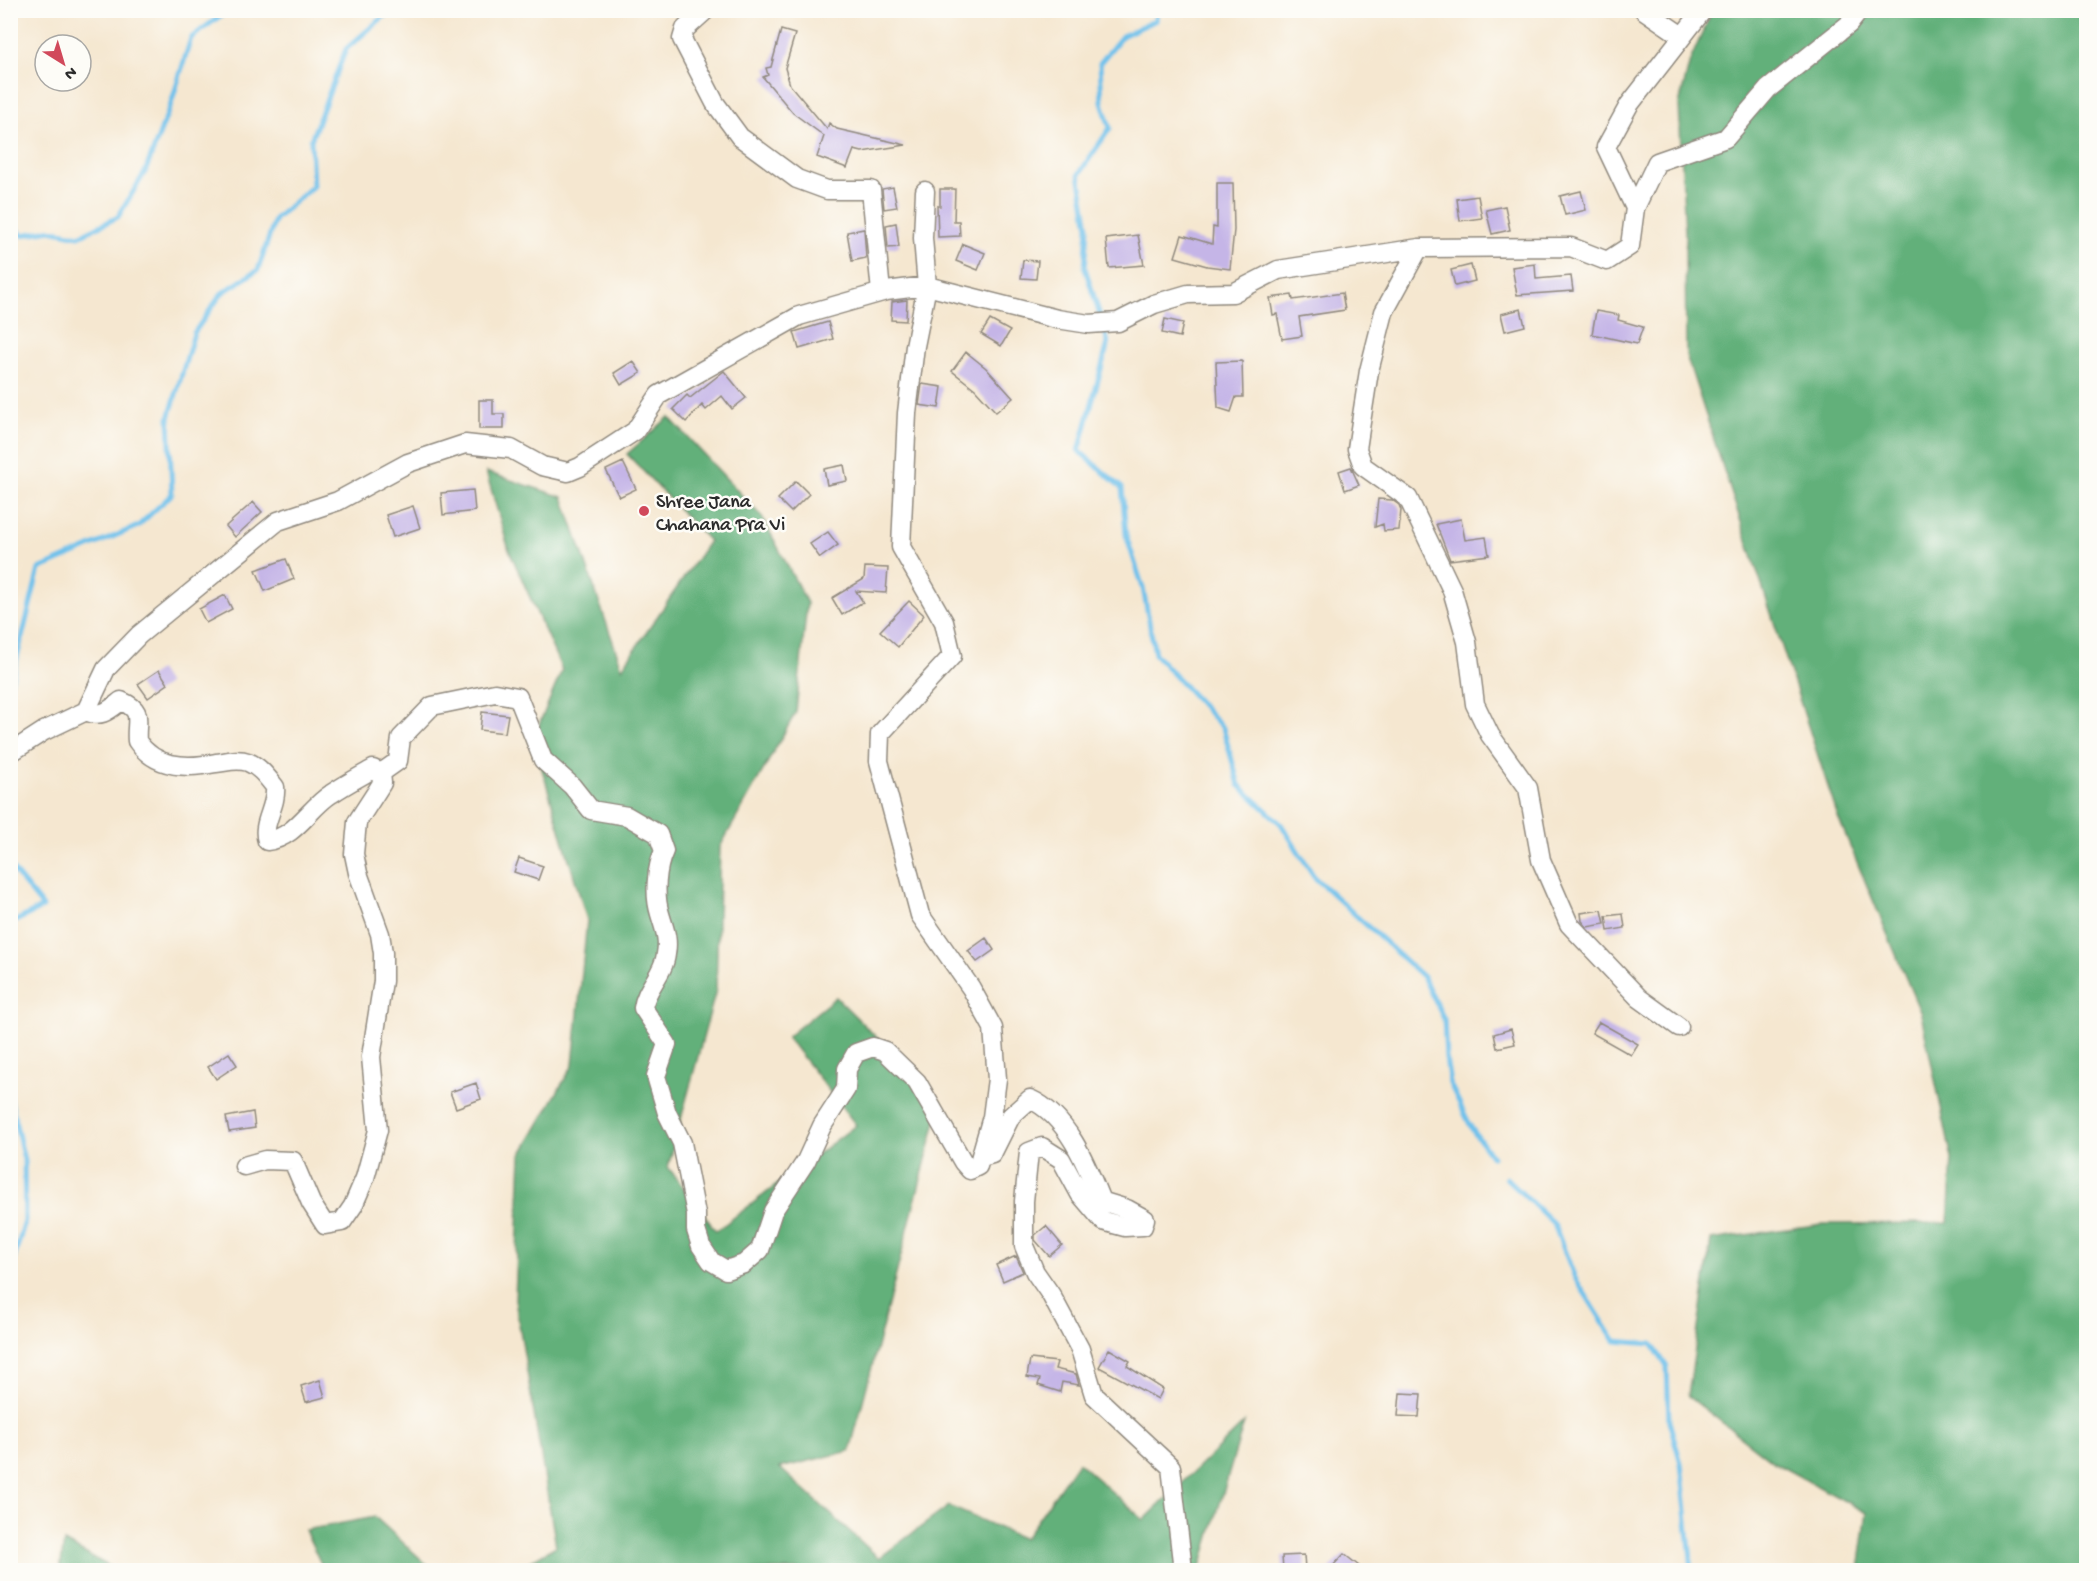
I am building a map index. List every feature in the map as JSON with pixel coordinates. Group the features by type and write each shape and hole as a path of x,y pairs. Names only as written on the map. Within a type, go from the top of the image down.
{"street":[{"path":"706,10 684,29 682,39 715,103 740,137 797,179 827,190 871,190 881,292"},
{"path":"1644,10 1682,36"},
{"path":"1635,208 1606,147 1629,105 1703,10"},
{"path":"10,753 44,731 86,711 106,669 139,635 278,521 338,501 408,463 465,444 511,449 542,466 568,472 580,467 635,431 659,395 683,379 799,316 881,292 927,286 1046,317 1089,324 1118,322 1154,304 1188,294 1233,293 1278,270 1419,248 1571,247 1607,261 1630,246 1635,208 1657,162 1726,138 1768,89 1849,24 1860,10"},
{"path":"381,773 398,761 401,738 432,706 495,693 518,697 543,760 572,786 591,810 627,816 658,834 664,851 657,865 659,911 668,935 666,956 655,984 644,999 643,1008 667,1044 656,1076 667,1113 682,1143 696,1214 696,1230 701,1246 711,1260 726,1270 744,1264 760,1250 773,1211 806,1161 822,1126 846,1089 847,1070 856,1053 873,1047 885,1051 917,1082 941,1127 970,1170 978,1166 992,1117 998,1079 993,1028 971,988 920,915 879,761 880,734 952,656 944,622 901,547 907,413 915,346 927,286 923,238 925,191"},
{"path":"1419,248 1384,312 1369,371 1357,449 1363,466 1408,498 1452,590 1467,642 1475,704 1490,735 1528,788 1541,860 1569,924 1640,998 1678,1027"},
{"path":"86,711 95,715 105,713 121,701 130,705 137,712 139,722 136,741 148,756 157,760 176,765 236,760 255,766 275,787 274,806 264,832 267,841 277,840 286,834 330,794 373,769 381,773"},
{"path":"244,1166 265,1160 293,1161 311,1203 325,1225 342,1222 353,1206 365,1178 378,1130 371,1057 384,963 380,934 355,864 355,834 361,814 382,783 381,773"},
{"path":"979,1157 992,1154 1011,1116 1030,1099 1040,1103 1056,1119 1074,1144 1101,1201 1127,1209 1144,1219 1143,1226 1125,1227 1103,1221 1080,1194 1061,1159 1042,1147 1029,1152 1024,1201 1024,1246 1035,1272 1051,1295 1080,1348 1094,1395 1171,1467 1183,1570"}],"green space":[{"path":"1712,11 2086,11 2086,1570 1859,1570 1867,1513 1773,1462 1688,1396 1711,1240 1822,1224 1948,1223 1952,1159 1921,1014 1838,817 1686,355 1685,234 1679,104 1690,61"},
{"path":"669,417 762,517 807,603 796,712 720,847 716,990 668,1167 716,1231 856,1125 787,1037 836,997 941,1102 850,1451 780,1468 879,1558 949,1506 1024,1539 1078,1462 1144,1520 1244,1423 1200,1570 515,1570 556,1546 515,1300 521,1155 573,1065 587,920 533,739 562,670 509,550 486,472 563,497 622,668 709,541 627,454"},
{"path":"375,1517 433,1570 324,1570 305,1530"},
{"path":"64,1542 116,1570 60,1570"}],"building":[{"path":"781,30 795,34 785,68 790,85 827,129 829,123 837,129 906,145 862,152 854,150 847,168 817,157 824,136 793,113 763,77 768,75 766,68 771,67"},
{"path":"1217,183 1233,183 1234,230 1230,269 1207,266 1175,257 1182,235 1212,244 1213,227 1217,228"},
{"path":"893,187 897,207 884,209 882,189"},
{"path":"940,189 955,189 954,221 959,221 960,236 938,237 937,206 940,206"},
{"path":"1581,191 1586,210 1565,215 1560,196"},
{"path":"1478,196 1482,218 1460,221 1457,199"},
{"path":"1505,206 1510,230 1492,234 1486,210"},
{"path":"896,223 899,247 888,248 886,225"},
{"path":"864,229 866,258 852,261 847,232"},
{"path":"1138,235 1144,265 1109,268 1106,239"},
{"path":"963,244 985,253 978,270 956,261"},
{"path":"1023,260 1038,261 1036,279 1021,278"},
{"path":"1535,264 1536,279 1571,276 1573,291 1517,295 1512,267"},
{"path":"1471,265 1475,281 1455,286 1451,270"},
{"path":"1342,293 1345,310 1299,317 1302,336 1282,339 1277,314 1273,315 1270,298 1292,295 1293,300"},
{"path":"907,300 906,321 891,320 892,302"},
{"path":"1521,309 1525,326 1505,331 1501,314"},
{"path":"1596,311 1619,315 1618,320 1643,327 1637,344 1592,334"},
{"path":"1165,319 1183,323 1180,337 1162,333"},
{"path":"990,320 1010,331 1001,346 981,334"},
{"path":"828,322 833,339 799,349 794,332"},
{"path":"966,352 986,368 1013,398 996,412 975,389 952,371"},
{"path":"633,361 641,373 621,385 614,373"},
{"path":"1242,361 1243,397 1236,397 1231,412 1218,408 1216,362"},
{"path":"724,371 746,398 732,409 722,396 706,410 702,405 686,422 673,409 687,395 690,398"},
{"path":"922,384 942,387 939,408 919,405"},
{"path":"479,400 493,400 493,414 504,414 504,429 479,429"},
{"path":"623,462 636,489 619,497 606,470"},
{"path":"844,465 847,481 827,485 824,469"},
{"path":"1351,467 1359,485 1345,490 1339,471"},
{"path":"796,481 809,494 791,512 778,499"},
{"path":"473,490 475,511 443,515 441,493"},
{"path":"1378,499 1392,500 1399,505 1401,510 1399,530 1384,531 1383,524 1375,527"},
{"path":"253,502 262,512 235,537 226,526"},
{"path":"413,506 420,528 393,537 386,515"},
{"path":"1461,519 1465,540 1486,537 1489,555 1450,560 1436,524"},
{"path":"828,532 838,545 820,558 810,544"},
{"path":"286,559 294,579 265,591 256,570"},
{"path":"865,567 888,568 886,593 856,591 863,602 842,615 832,598 864,579"},
{"path":"225,595 232,609 206,623 199,609"},
{"path":"909,601 924,615 898,647 880,631"},
{"path":"159,670 168,684 148,698 138,684"},
{"path":"482,712 508,715 505,733 480,730"},
{"path":"519,858 543,866 538,880 514,872"},
{"path":"1602,910 1605,924 1587,927 1582,921 1581,913"},
{"path":"1623,914 1625,928 1608,931 1606,916"},
{"path":"986,938 994,950 977,962 968,951"},
{"path":"1599,1022 1638,1044 1631,1055 1592,1033"},
{"path":"1511,1029 1515,1044 1497,1048 1494,1034"},
{"path":"229,1053 237,1065 216,1079 208,1067"},
{"path":"476,1083 481,1099 456,1108 450,1092"},
{"path":"253,1112 255,1128 229,1132 226,1117"},
{"path":"1046,1226 1062,1245 1049,1256 1035,1240 1035,1235"},
{"path":"1016,1256 1023,1272 1003,1281 996,1265"},
{"path":"1109,1349 1130,1361 1127,1366 1163,1389 1158,1399 1099,1367"},
{"path":"1030,1359 1057,1362 1055,1369 1076,1374 1079,1385 1062,1382 1060,1392 1038,1385 1040,1379 1027,1377"},
{"path":"320,1380 325,1397 306,1402 301,1386"},
{"path":"1400,1393 1421,1394 1419,1417 1398,1416"},
{"path":"1344,1554 1364,1570 1329,1570"},
{"path":"1304,1555 1305,1569 1283,1570 1282,1556"}],"waterway":[{"path":"10,220 22,235 50,230 79,236 118,217 145,172 171,104 191,38 228,10"},
{"path":"10,686 39,569 138,526 172,494 169,418 194,333 222,293 258,270 275,219 313,186 311,140 346,49 391,10"},
{"path":"1101,319 1085,268 1088,227 1079,174 1110,128 1102,102 1100,63 1122,36 1156,20 1157,10"},
{"path":"1104,328 1108,343 1079,451 1122,488 1126,535 1143,588 1155,654 1223,728 1239,785 1281,824 1315,878 1423,977 1444,1019 1450,1084 1472,1129 1492,1157"},
{"path":"10,866 43,907 10,924"},
{"path":"10,1098 24,1160 25,1221 10,1272"},
{"path":"1506,1178 1554,1224 1575,1278 1615,1341 1652,1344 1667,1367 1669,1421 1681,1463 1692,1570"}],"place":[{"name":"Shree Jana Chahana Pra Vi","path":"644,511"}]}
